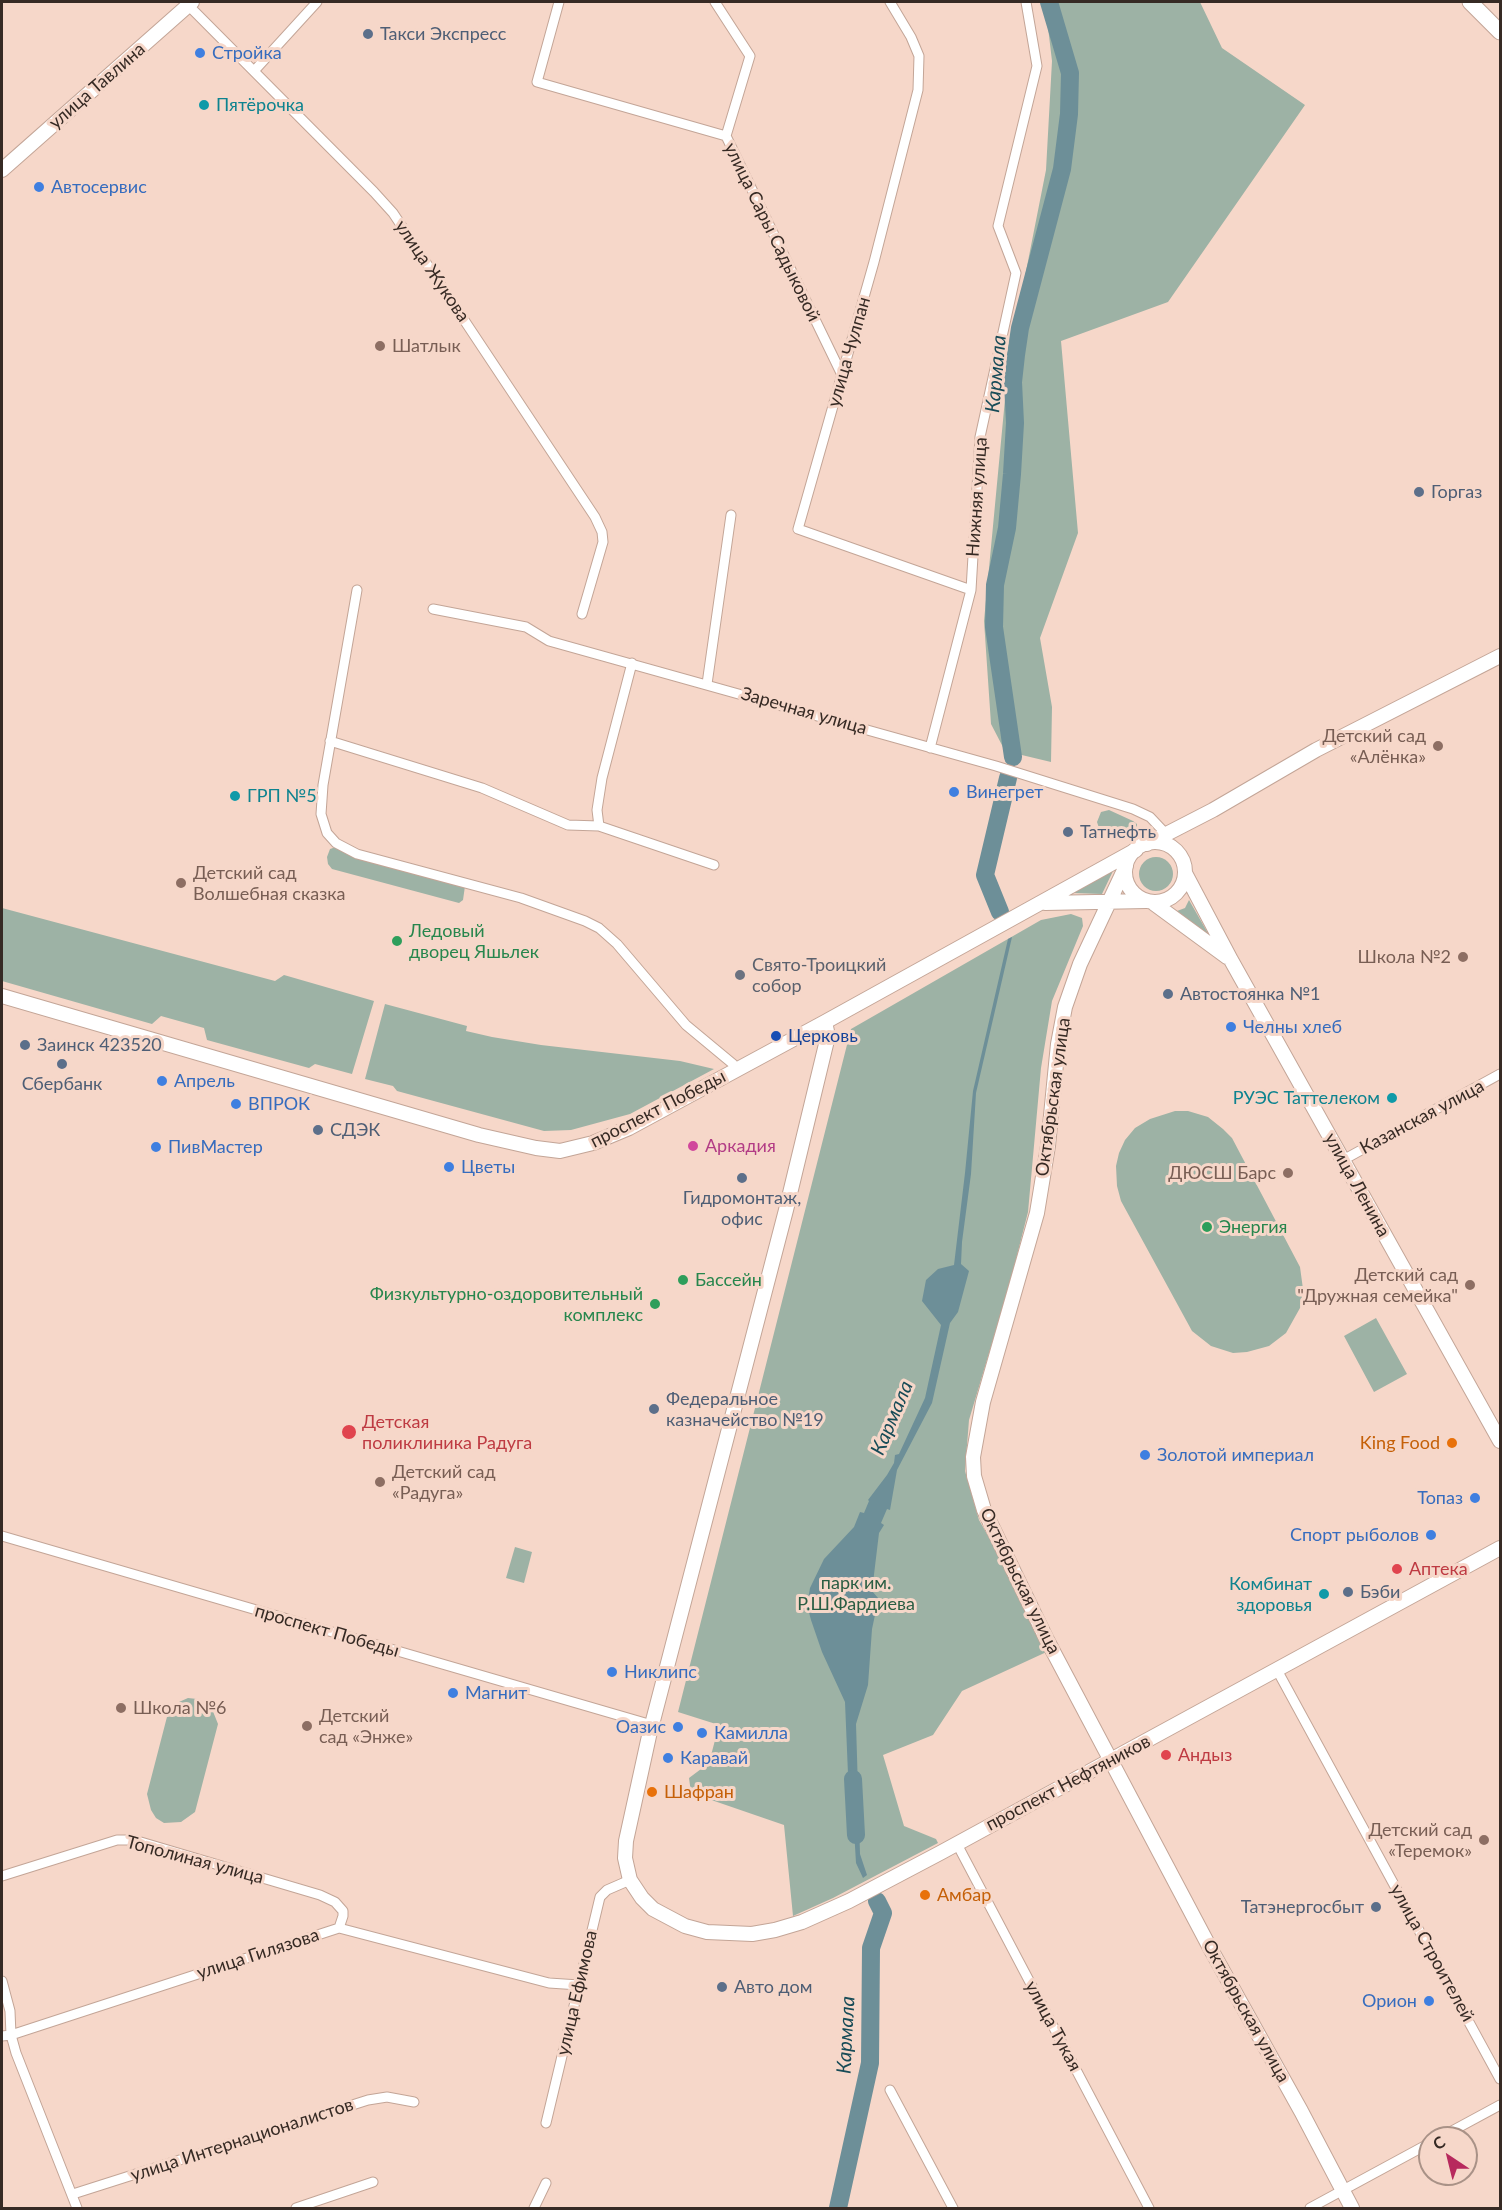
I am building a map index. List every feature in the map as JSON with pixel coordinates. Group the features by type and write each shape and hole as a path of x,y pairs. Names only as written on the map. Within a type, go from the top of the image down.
{"main road":[{"path":"1470,2 1500,32"},
{"name":"улица Тавлина","path":"2,170 190,3"},
{"name":"проспект Победы","path":"2,996 479,1135 547,1150 571,1149 605,1139 737,1069 1186,824 1316,750 1500,656"},
{"path":"1176,851 1186,824"},
{"path":"1040,903 1109,900 1149,901 1164,901 1175,895 1182,885 1185,873 1183,861 1176,851 1165,844 1141,847 1126,866 1128,884 1135,894 1149,901 1231,960"},
{"name":"Октябрьская улица","path":"1126,866 1080,964 1065,1007 1054,1077 1048,1146 1037,1213 983,1402 973,1457 976,1484 984,1510 1046,1638 1209,1946 1352,2208"},
{"name":"улица Ленина","path":"1185,873 1231,960 1500,1441"},
{"path":"630,1880 625,1858 626,1841 652,1725 786,1210 828,1036 825,1022"},
{"name":"проспект Нефтяников","path":"630,1880 653,1909 685,1926 707,1932 752,1934 802,1922 849,1901 957,1844 1500,1548"}],"street":[{"path":"254,70 317,2"},
{"name":"улица Сары Садыковой","path":"559,2 537,82 726,136 842,375"},
{"path":"715,2 750,56 726,136"},
{"name":"улица Чулпан","path":"890,2 920,56 918,90 874,262 798,529 971,590"},
{"name":"Нижняя улица","path":"930,748 971,590 980,438 1016,273 998,225 1037,66 1026,2"},
{"name":"улица Жукова","path":"190,3 393,213 595,517 602,532 603,542 582,614"},
{"path":"707,684 731,515"},
{"path":"357,590 322,785 322,822 327,833 336,843 357,854 521,898 577,917 599,928 617,944 686,1026 737,1069"},
{"name":"Заречная улица","path":"433,609 526,627 549,640 1017,772 1133,809 1150,817 1166,834"},
{"path":"599,826 597,810 602,778 632,663"},
{"path":"330,741 482,788 568,825 599,826 714,866"},
{"name":"Казанская улица","path":"1343,1160 1500,1074"},
{"name":"проспект Победы","path":"2,1536 652,1725"},
{"name":"улица Строителей","path":"1277,1670 1500,2079"},
{"name":"Тополиная улица","path":"2,1876 117,1839 134,1840 320,1895 337,1903 343,1911 344,1916 339,1928"},
{"name":"улица Тукая","path":"957,1844 1149,2208"},
{"name":"улица Ефимова","path":"546,2123 600,1897 607,1890 630,1880"},
{"name":"улица Гилязова","path":"7,2035 339,1928 549,1983 579,1984"},
{"path":"2,1981 10,2012 7,2035 77,2208"},
{"path":"890,2090 952,2208"},
{"name":"улица Интернационалистов","path":"72,2194 368,2100 387,2097 414,2102"},
{"path":"1461,2126 1500,2105"},
{"path":"1310,2208 1418,2150"},
{"path":"296,2208 372,2182"},
{"path":"534,2208 546,2183"}],"green space":[{"path":"1045,2 1200,2 1222,48 1305,105 1168,302 1061,341 1078,533 1040,638 1052,707 1051,762 1005,751 991,724 984,621 1009,357 1046,170 1052,61"},
{"path":"1109,810 1133,821 1137,824 1137,828 1115,840 1107,837 1097,822 1101,812"},
{"path":"336,847 465,886 463,900 459,903 332,869 327,857 330,849"},
{"path":"1156,857 1168,862 1173,874 1168,886 1156,891 1144,886 1139,874 1144,862"},
{"path":"1113,871 1102,894 1072,893"},
{"path":"1189,900 1209,935 1177,911 1185,908"},
{"path":"2,908 275,981 284,975 374,1001 352,1074 315,1064 309,1068 207,1040 204,1028 161,1016 152,1024 2,981"},
{"name":"парк им. Р.Ш.Фардиева","path":"1071,914 1082,918 1083,926 1052,1001 1041,1068 1028,1212 1010,1283 969,1420 965,1471 979,1520 1053,1649 962,1691 933,1735 883,1755 904,1826 936,1839 938,1843 833,1898 793,1916 784,1825 691,1793 689,1778 709,1763 719,1725 678,1712 851,1029 1041,920"},
{"path":"385,1004 467,1026 466,1031 492,1037 680,1061 714,1069 630,1114 571,1130 544,1131 397,1091 393,1086 365,1079"},
{"name":"Энергия","path":"1175,1111 1188,1111 1208,1117 1232,1138 1300,1267 1303,1289 1300,1308 1286,1333 1269,1346 1233,1353 1211,1346 1192,1331 1121,1201 1117,1186 1116,1166 1125,1140 1135,1128 1150,1119"},
{"path":"1376,1318 1407,1374 1374,1392 1344,1336"},
{"path":"515,1547 532,1552 524,1583 506,1578"},
{"path":"188,1698 197,1699 212,1709 218,1724 195,1812 181,1822 164,1823 156,1818 151,1810 147,1794 168,1713 179,1702"}],"water":[{"path":"1012,937 976,1093 971,1174 961,1264 969,1271 958,1312 950,1323 932,1403 897,1470 890,1510 887,1509 881,1523 884,1525 879,1533 872,1591 885,1606 875,1615 868,1685 856,1724 860,1854 867,1875 863,1878 856,1863 853,1813 857,1805 851,1800 845,1702 822,1652 807,1605 810,1588 824,1559 854,1527 860,1512 864,1513 868,1500 887,1475 894,1463 895,1455 899,1454 925,1398 941,1325 922,1301 926,1280 938,1269 954,1265 973,1091 1008,939"}],"waterway":[{"name":"Кармала","path":"1013,757 994,627 995,585 1007,528 1015,423 1013,382 1020,328 1062,169 1069,114 1070,73 1049,2"},
{"name":"Кармала","path":"1000,912 985,875 1008,778"},
{"name":"Кармала","path":"853,1779 856,1835"},
{"name":"Кармала","path":"838,2208 870,2063 871,1948 883,1913 877,1901"}],"place":[{"name":"Такси Экспресс","path":"368,34"},
{"name":"Стройка","path":"200,53"},
{"name":"Пятёрочка","path":"204,105"},
{"name":"Автосервис","path":"39,187"},
{"name":"Шатлык","path":"380,346"},
{"name":"Горгаз","path":"1419,492"},
{"name":"Детский сад «Алёнка»","path":"1438,746"},
{"name":"Винегрет","path":"954,792"},
{"name":"ГРП №5","path":"235,796"},
{"name":"Татнефть","path":"1068,832"},
{"name":"Детский сад Волшебная сказка","path":"181,883"},
{"name":"Ледовый дворец Яшьлек","path":"397,941"},
{"name":"Школа №2","path":"1463,957"},
{"name":"Свято-Троицкий собор","path":"740,975"},
{"name":"Автостоянка №1","path":"1168,994"},
{"name":"Челны хлеб","path":"1231,1027"},
{"name":"Церковь","path":"776,1036"},
{"name":"Заинск 423520","path":"25,1045"},
{"name":"Сбербанк","path":"62,1064"},
{"name":"Апрель","path":"162,1081"},
{"name":"РУЭС Таттелеком","path":"1392,1098"},
{"name":"ВПРОК","path":"236,1104"},
{"name":"СДЭК","path":"318,1130"},
{"name":"Аркадия","path":"693,1146"},
{"name":"ПивМастер","path":"156,1147"},
{"name":"Цветы","path":"449,1167"},
{"name":"ДЮСШ Барс","path":"1288,1173"},
{"name":"Гидромонтаж, офис","path":"742,1178"},
{"name":"Энергия","path":"1207,1227"},
{"name":"Бассейн","path":"683,1280"},
{"name":"Детский сад \"Дружная семейка\"","path":"1470,1285"},
{"name":"Физкультурно-оздоровительный комплекс","path":"655,1304"},
{"name":"Федеральное казначейство №19","path":"654,1409"},
{"name":"Детская поликлиника Радуга","path":"349,1432"},
{"name":"King Food","path":"1452,1443"},
{"name":"Золотой империал","path":"1145,1455"},
{"name":"Детский сад «Радуга»","path":"380,1482"},
{"name":"Топаз","path":"1475,1498"},
{"name":"Спорт рыболов","path":"1431,1535"},
{"name":"Аптека","path":"1397,1569"},
{"name":"Бэби","path":"1348,1592"},
{"name":"Комбинат здоровья","path":"1324,1594"},
{"name":"Никлипс","path":"612,1672"},
{"name":"Магнит","path":"453,1693"},
{"name":"Школа №6","path":"121,1708"},
{"name":"Детский сад «Энже»","path":"307,1726"},
{"name":"Оазис","path":"678,1727"},
{"name":"Камилла","path":"702,1733"},
{"name":"Андыз","path":"1166,1755"},
{"name":"Каравай","path":"668,1758"},
{"name":"Шафран","path":"652,1792"},
{"name":"Детский сад «Теремок»","path":"1484,1840"},
{"name":"Амбар","path":"925,1895"},
{"name":"Татэнергосбыт","path":"1376,1907"},
{"name":"Авто дом","path":"722,1987"},
{"name":"Орион","path":"1429,2001"}]}
